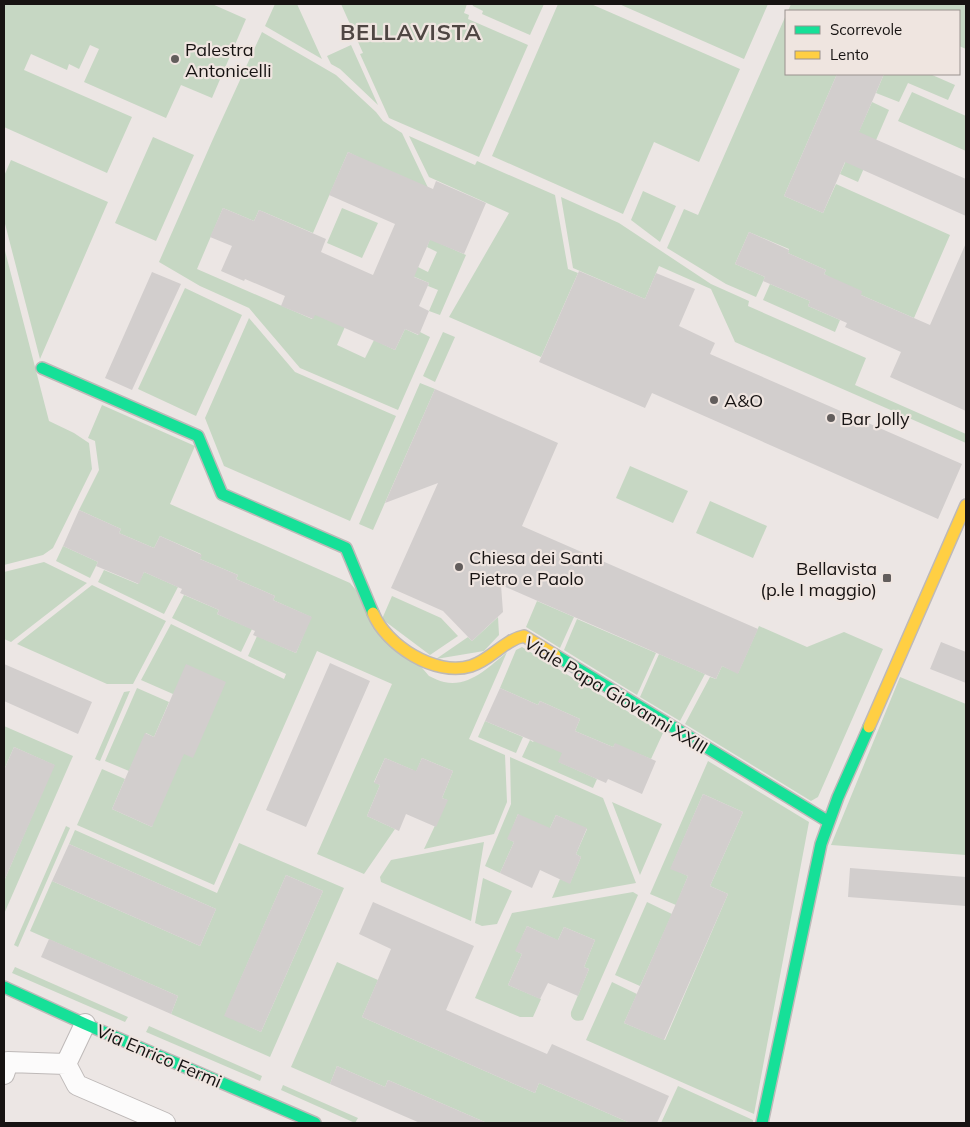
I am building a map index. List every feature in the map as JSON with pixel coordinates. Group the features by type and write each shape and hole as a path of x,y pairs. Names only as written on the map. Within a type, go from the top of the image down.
{"street":[{"name":"Viale Papa Giovanni XXIII","path":"42,368 198,436 222,494 346,548 377,623 402,648 425,662 447,668 470,666 489,656 514,638 524,636 829,822"},
{"path":"762,1123 814,872 829,822 842,788 966,504"},
{"name":"Via Enrico Fermi","path":"4,987 315,1123"},
{"path":"66,1064 85,1024"},
{"path":"4,1074 8,1062 66,1064"},
{"path":"66,1064 77,1085 165,1123"}],"green space":[{"path":"4,4 212,4 246,19 212,98 181,85 166,118 84,82 99,49 90,45 79,69 69,64 67,70 31,54 24,70 132,117 107,173 4,127"},
{"path":"275,4 297,4 322,59 265,26"},
{"path":"341,4 467,4 464,13 469,15 468,19 528,45 479,157 389,118 360,54 363,53"},
{"path":"472,4 544,4 530,35 482,14 483,11"},
{"path":"558,4 591,4 740,69 699,162 654,142 623,214 492,156"},
{"path":"619,4 768,4 744,59"},
{"path":"791,4 966,4 966,49 960,46 960,10 788,10"},
{"path":"785,17 785,75 837,75 784,196 823,213 836,184 950,235 914,318 861,295 824,274 826,270 788,253 789,249 749,232 735,264 765,277 756,297 726,284 667,248 684,209 698,215"},
{"path":"262,32 336,75 376,112 383,121 402,133 431,194 348,152 313,233 259,210 254,221 223,208 197,269 312,319 325,291 358,297 337,345 365,358 374,340 395,350 405,329 418,335 420,332 430,337 398,410 300,368 249,308 200,286 159,262"},
{"path":"351,45 378,105 340,69 331,64 327,56"},
{"path":"884,75 932,75 955,85 948,100 908,83 899,102 876,93"},
{"path":"912,92 966,116 966,151 898,121"},
{"path":"872,102 889,110 858,182 840,174"},
{"path":"409,136 475,165 477,161 555,195 568,269 578,273 541,357 449,317 509,213 429,177"},
{"path":"153,137 194,155 156,241 115,223"},
{"path":"11,160 108,202 40,359 4,220 4,176"},
{"path":"643,191 676,206 660,242 631,220"},
{"path":"561,197 619,223 711,284 749,301 748,306 866,358 855,385 966,434 966,443 735,342 711,289 659,266 645,299 573,268"},
{"path":"342,208 378,223 362,258 327,243"},
{"path":"430,239 466,255 440,315 429,311 438,290 428,286 429,283 398,270 418,267 428,272 437,252 427,247"},
{"path":"4,247 49,421 74,433 89,443 92,469 53,548 43,555 4,565"},
{"path":"770,284 810,301 808,306 840,320 835,332 763,300"},
{"path":"185,288 242,315 196,416 138,389"},
{"path":"249,318 295,372 396,416 350,521 224,466 205,418"},
{"path":"443,332 455,337 435,382 423,376"},
{"path":"420,383 435,389 373,530 359,524"},
{"path":"102,405 195,446 170,504 350,583 429,676 444,682 462,682 486,669 507,652 469,739 505,755 507,802 494,834 424,849 447,800 442,798 453,771 422,758 411,784 413,770 385,758 374,782 380,785 367,816 395,829 364,874 317,854 392,684 317,651 214,885 77,825 102,769 125,779 112,809 152,827 173,694 141,680 171,624 284,679 286,674 248,656 257,636 296,653 311,617 273,600 275,596 236,579 238,575 200,559 201,554 160,536 154,548 119,533 121,529 79,510 99,470 95,441 88,438"},
{"path":"630,466 688,491 673,523 616,498"},
{"path":"710,501 767,526 753,558 696,533"},
{"path":"63,546 98,562 90,578 56,561"},
{"path":"44,562 87,583 11,642 4,639 4,572"},
{"path":"104,570 138,584 144,572 178,587 164,614 98,582"},
{"path":"92,585 166,621 133,684 107,684 17,644"},
{"path":"184,595 219,610 217,614 252,629 241,652 172,618"},
{"path":"392,596 441,618 458,636 430,655 382,619"},
{"path":"537,601 574,617 560,648 526,627"},
{"path":"498,617 499,635 484,651 436,659 468,637 472,641"},
{"path":"577,619 656,653 637,695 564,650"},
{"path":"759,626 807,647 844,632 883,649 818,797 811,801 685,724 710,677 716,679 722,666 738,673"},
{"path":"522,647 663,733 651,759 615,744 613,747 575,731 580,719 540,701 538,705 500,688 516,650"},
{"path":"659,654 705,674 680,721 640,697"},
{"path":"900,677 966,704 966,855 831,845"},
{"path":"137,688 169,702 154,737 146,733 129,771 105,761"},
{"path":"130,691 100,761 95,759 124,692"},
{"path":"485,721 523,737 516,753 478,737"},
{"path":"4,726 73,756 4,914 4,881 54,765 14,747 4,770"},
{"path":"535,739 563,752 559,762 597,779 593,788 522,757 530,740 533,742"},
{"path":"510,757 603,798 636,883 552,898 560,879 570,883 581,857 576,854 587,829 556,815 544,841 518,814 508,839 514,842 500,873 485,866 511,804"},
{"path":"708,761 809,822 754,1114 586,1040 612,982 637,994 624,1023 665,1040 728,894 710,886 743,812 703,794 671,868 688,876 676,905 650,894"},
{"path":"612,802 662,824 640,875"},
{"path":"66,826 70,828 18,947 14,945"},
{"path":"75,830 217,893 239,843 344,888 270,1057 171,1014 178,996 30,931 52,881 200,946 216,909 69,844","holes":["286,875 323,891 261,1032 225,1015"]},
{"path":"484,842 471,921 381,882 380,877 391,860"},
{"path":"483,878 512,891 497,924 482,926 475,923"},
{"path":"633,892 638,895 583,1020 574,1020 571,1017 571,1012 589,969 584,967 595,940 564,927 552,953 555,939 527,926 516,951 522,954 508,985 541,999 533,1017 520,1017 475,998 512,913"},
{"path":"647,902 672,914 640,986 615,975"},
{"path":"337,962 378,980 362,1017 535,1093 539,1083 630,1123 487,1123 388,1080 385,1087 337,1066 330,1084 291,1067"},
{"path":"15,967 128,1017 125,1022 12,973"},
{"path":"149,1026 262,1076 260,1081 146,1032"},
{"path":"283,1085 358,1118 355,1123 281,1090"},
{"path":"678,1086 753,1120 753,1123 661,1123"}],"building":[{"path":"837,75 884,75 859,132 966,179 966,216 845,162 823,213 784,196"},
{"path":"348,152 433,189 436,181 486,203 464,254 430,240 414,277 429,283 419,306 429,311 419,335 405,329 395,350 315,315 313,319 281,306 285,296 221,271 232,246 210,237 223,208 254,221 259,210 326,239 321,252 373,275 395,224 329,195"},
{"path":"749,232 789,250 788,253 826,270 824,274 862,291 861,295 930,325 966,243 966,411 890,377 901,352 845,327 847,323 808,306 810,301 763,281 765,277 735,264"},
{"path":"579,271 645,299 656,273 695,289 679,326 715,343 710,354 962,464 938,519 652,393 645,408 539,362"},
{"path":"152,272 181,284 132,390 105,378"},
{"path":"435,389 558,443 522,526 758,629 738,674 722,666 716,679 501,585 503,612 472,641 443,611 391,588 438,483 385,503"},
{"path":"79,510 121,529 119,533 154,548 160,536 202,555 200,559 238,575 236,579 275,596 273,600 312,617 296,653 253,635 255,631 217,614 219,610 180,593 182,589 144,572 139,584 96,566 98,562 63,546"},
{"path":"941,642 966,652 966,683 930,669"},
{"path":"330,663 370,681 306,827 266,810"},
{"path":"4,664 92,702 78,734 4,701"},
{"path":"186,664 226,682 193,758 184,754 152,827 112,809 145,733 154,737"},
{"path":"500,688 538,705 540,701 580,719 575,731 613,747 615,743 656,761 642,794 608,779 606,783 558,762 562,753 485,721"},
{"path":"14,747 55,765 4,881 4,770"},
{"path":"385,758 416,771 422,758 453,771 442,798 448,800 436,827 406,814 399,831 367,816 380,785 374,783"},
{"path":"703,794 743,812 710,886 728,894 664,1040 624,1023 688,876 670,869"},
{"path":"518,814 550,828 556,815 587,828 576,854 581,857 570,884 540,870 532,888 500,873 514,842 507,839"},
{"path":"69,844 216,909 200,946 52,881"},
{"path":"850,868 966,877 966,906 848,897"},
{"path":"286,875 323,891 261,1032 224,1016"},
{"path":"373,902 474,946 446,1010 547,1054 552,1044 669,1096 657,1123 630,1123 539,1083 535,1093 362,1017 391,949 359,934"},
{"path":"527,926 558,940 564,927 595,940 584,967 589,969 578,996 548,983 540,999 508,985 522,954 515,951"},
{"path":"49,939 178,996 171,1014 41,957"},
{"path":"337,1066 385,1087 388,1080 487,1123 420,1123 330,1084"}],"traffic: fast":[{"path":"42,368 198,436 222,494 346,548 373,613"},
{"path":"555,655 829,822"},
{"path":"762,1123 821,844 838,797 869,727"},
{"path":"4,987 315,1123"}],"traffic: slow":[{"path":"869,727 966,505"},
{"path":"373,613 379,625 400,647 413,656 442,667 457,668 471,666 517,638 524,636 555,655"}],"place":[{"name":"Palestra Antonicelli","path":"175,59"},
{"name":"A&O","path":"714,400"},
{"name":"Bar Jolly","path":"831,418"},
{"name":"Chiesa dei Santi Pietro e Paolo","path":"459,567"},
{"name":"Bellavista (p.le I maggio)","path":"887,578"}],"district":[{"name":"BELLAVISTA","path":"411,32"}]}
